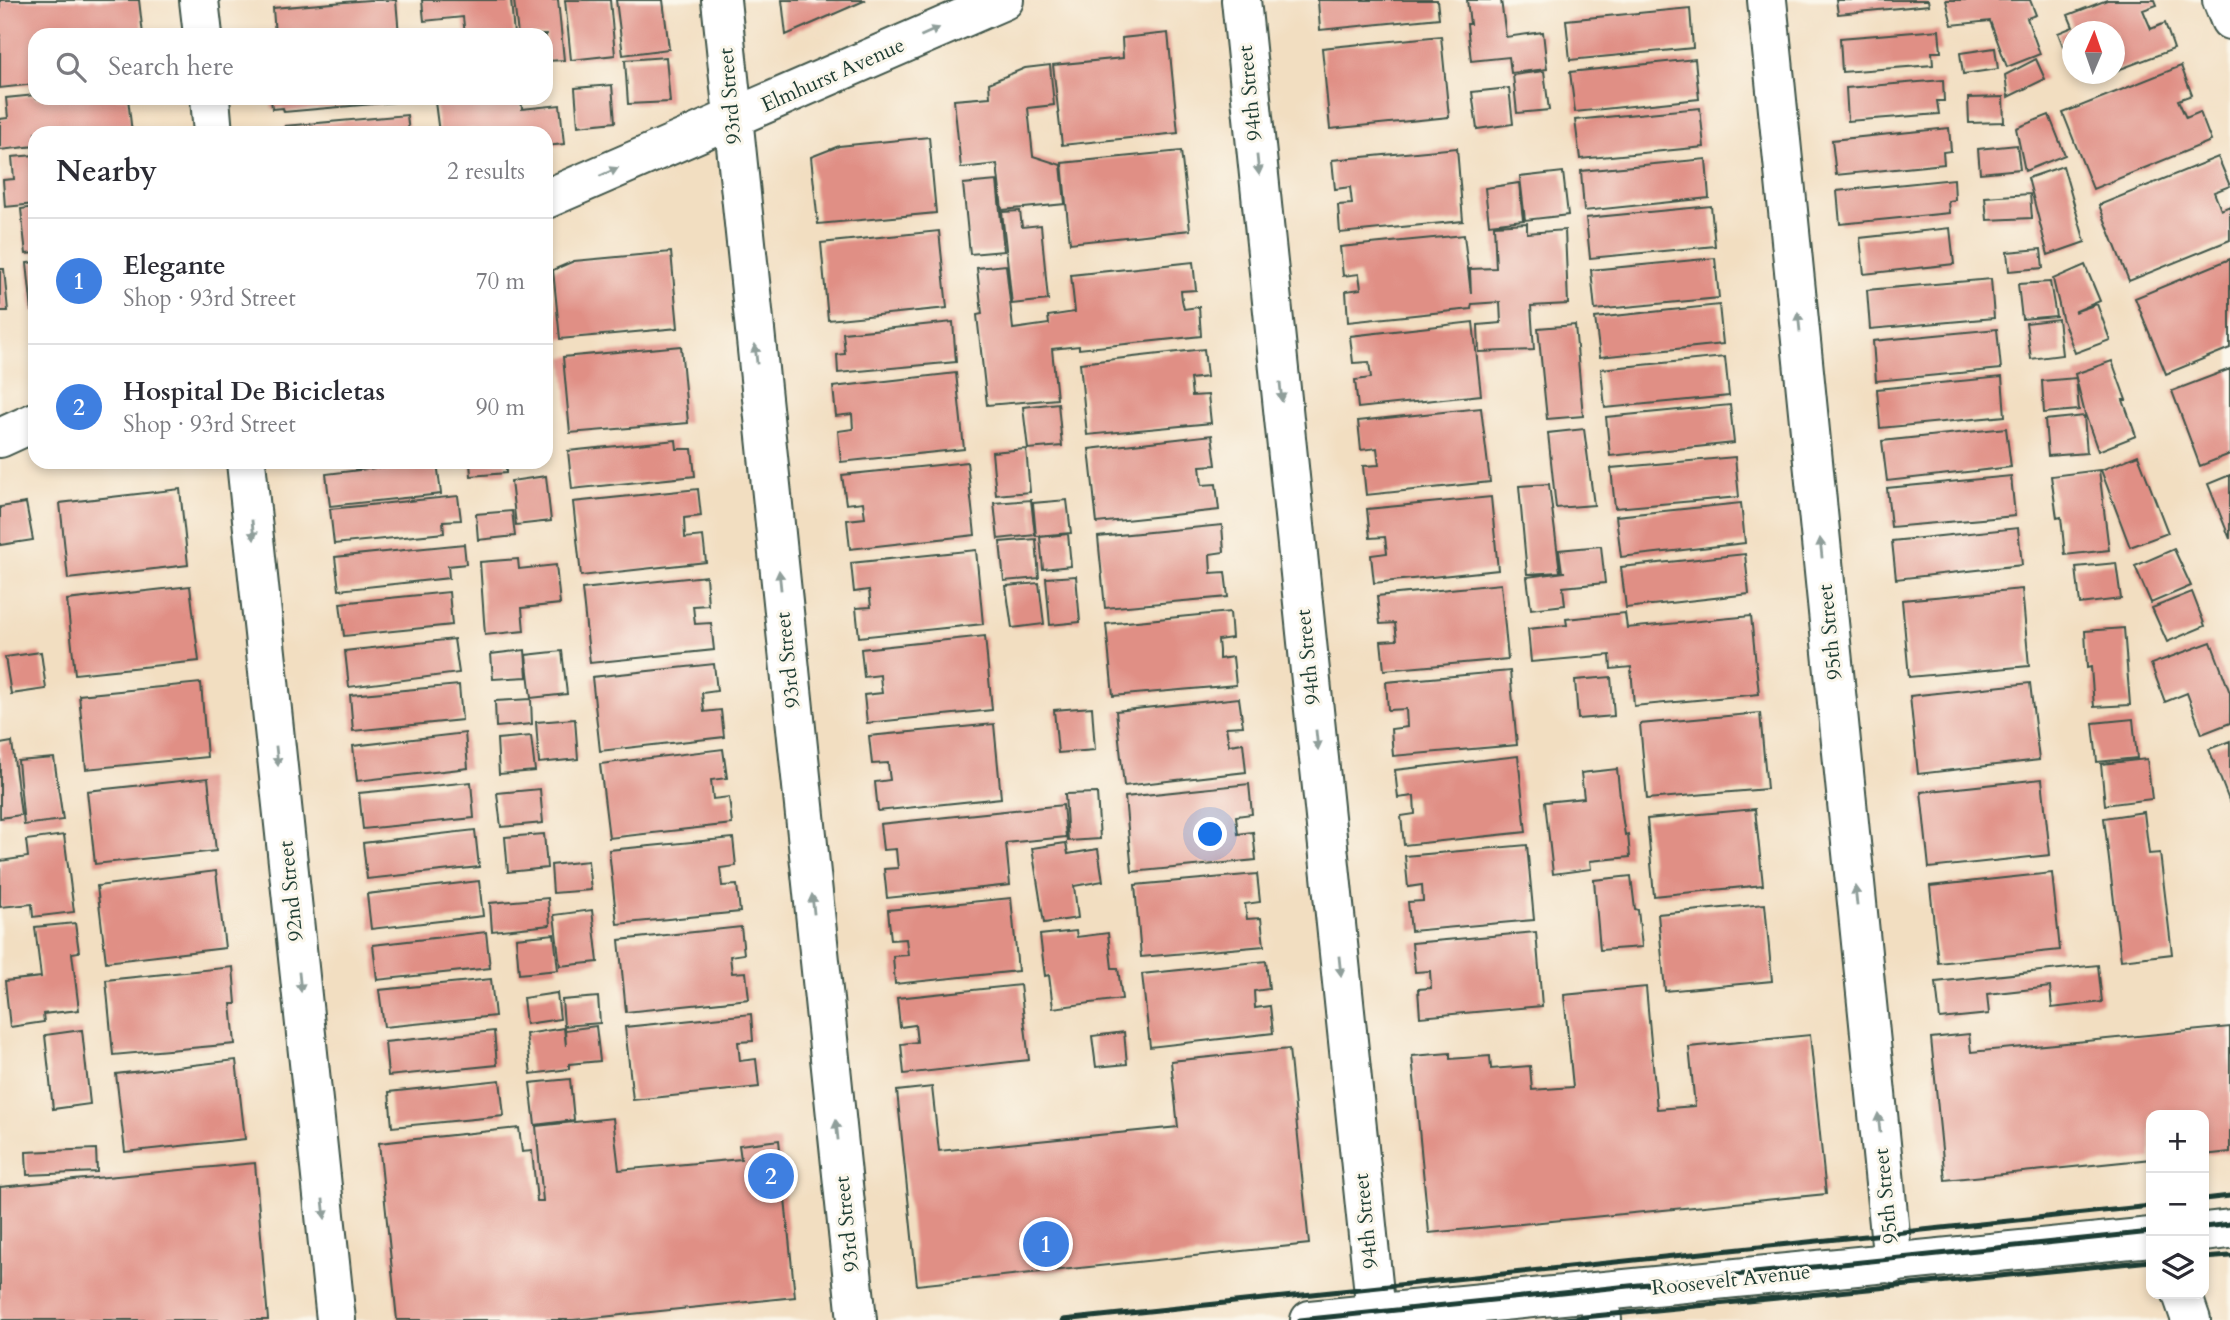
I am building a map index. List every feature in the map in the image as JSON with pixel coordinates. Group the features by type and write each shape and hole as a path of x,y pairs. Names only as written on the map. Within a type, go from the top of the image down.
{"street":[{"path":"200,0 202,28"},
{"name":"93rd Street","path":"721,0 857,1320"},
{"name":"Elmhurst Avenue","path":"553,196 1004,0"},
{"name":"94th Street","path":"1241,0 1376,1313"},
{"name":"95th Street","path":"1767,0 1893,1264"},
{"path":"2222,0 2230,20"},
{"path":"211,105 212,126"},
{"path":"0,438 28,425"},
{"name":"92nd Street","path":"247,469 336,1320"},
{"path":"2209,1231 2230,1229"},
{"name":"Roosevelt Avenue","path":"1310,1320 1376,1313 1600,1306 1893,1264 2146,1238"},
{"path":"2184,1299 2191,1320"}],"building":[{"path":"0,0 139,0 142,28 28,28 28,85 0,88"},
{"path":"396,0 398,28 274,28 273,8"},
{"path":"422,0 511,0 513,28 464,28 463,17 424,21"},
{"path":"514,0 558,0 564,60 553,61 553,28 517,28"},
{"path":"565,0 610,0 615,55 571,60"},
{"path":"616,0 663,0 669,49 623,55"},
{"path":"782,0 866,0 786,35"},
{"path":"1318,0 1437,0 1439,18 1320,30"},
{"path":"1467,0 1501,0 1506,37 1543,32 1547,69 1511,73 1509,57 1471,61"},
{"path":"1836,0 1928,0 1929,5 1838,14"},
{"path":"1946,0 2030,0 2036,15 2027,18 2040,54 2007,67 1990,21 1952,25"},
{"path":"2107,0 2155,0 2157,5 2143,10 2151,29 2165,23 2174,49 2125,67 2125,21 2070,21 2068,15"},
{"path":"1690,8 1693,48 1570,60 1566,20"},
{"path":"1939,30 1941,52 1932,52 1933,65 1842,72 1840,38"},
{"path":"1168,33 1178,133 1062,145 1053,65 1123,58 1122,38"},
{"path":"1441,36 1449,117 1330,129 1322,48"},
{"path":"1995,48 1998,69 1963,74 1960,53"},
{"path":"666,57 670,102 628,104 625,60"},
{"path":"1695,59 1699,99 1575,112 1570,72"},
{"path":"2036,59 2045,79 2008,97 2005,75"},
{"path":"1050,65 1054,105 1028,108 1033,156 1061,165 1065,204 1002,210 997,164 961,168 954,100 990,97 989,83 1025,68"},
{"path":"2181,66 2192,95 2178,100 2186,118 2200,112 2211,141 2093,189 2063,113"},
{"path":"1544,71 1549,110 1517,113 1513,75"},
{"path":"1943,80 1944,101 1937,101 1939,114 1848,121 1846,88"},
{"path":"612,85 615,122 578,126 575,88"},
{"path":"1509,88 1513,124 1477,129 1472,92"},
{"path":"28,96 28,105 129,105 131,126 28,126 28,147 0,150 0,119 8,118 6,98"},
{"path":"2003,97 2004,122 1969,123 1968,98"},
{"path":"272,105 362,105 284,112 283,108 272,109"},
{"path":"435,105 522,105 522,109 560,105 564,144 553,145 553,126 438,126"},
{"path":"1700,108 1704,147 1580,159 1575,120"},
{"path":"407,115 408,126 285,126"},
{"path":"2049,115 2065,155 2025,171 2016,128"},
{"path":"1949,128 1951,151 1943,152 1944,164 1836,175 1832,140"},
{"path":"929,137 936,213 818,224 811,157 839,146"},
{"path":"2017,145 2020,169 1980,173 1978,149"},
{"path":"1457,148 1463,221 1340,233 1338,205 1352,204 1350,187 1335,189 1332,160"},
{"path":"1181,151 1190,230 1070,243 1062,163"},
{"path":"28,156 28,205 5,207 3,180 14,179 12,157"},
{"path":"2218,157 2230,186 2214,192 2221,210 2230,206 2230,240 2129,281 2099,205"},
{"path":"1706,159 1709,198 1584,211 1581,171"},
{"path":"2063,166 2085,242 2048,255 2028,178"},
{"path":"1563,172 1568,215 1525,220 1520,177"},
{"path":"1954,179 1955,200 1948,201 1949,213 1840,224 1837,191"},
{"path":"997,181 1004,251 970,254 963,184"},
{"path":"1519,183 1523,220 1489,224 1485,188"},
{"path":"2030,194 2032,218 1987,220 1985,197"},
{"path":"1711,206 1715,246 1590,258 1586,218"},
{"path":"28,208 28,254 26,254 21,209"},
{"path":"1020,211 1022,227 1041,225 1048,300 1012,304 1002,212"},
{"path":"1527,223 1527,233 1565,230 1568,304 1531,306 1534,350 1479,352 1478,325 1501,323 1500,302 1472,304 1471,309 1348,322 1346,291 1361,289 1359,274 1343,276 1340,247 1464,235 1471,294 1470,269 1496,268 1494,225"},
{"path":"1950,228 1954,264 1864,274 1860,238"},
{"path":"939,231 947,308 828,320 821,243"},
{"path":"2041,249 2043,268 2009,271 2007,252"},
{"path":"671,252 678,328 560,339 553,270 574,261"},
{"path":"1715,258 1719,298 1595,310 1591,270"},
{"path":"2230,259 2230,348 2166,374 2135,298"},
{"path":"1193,262 1196,290 1181,291 1184,309 1199,307 1201,336 1079,349 1079,346 1052,349 1057,399 987,405 977,315 982,314 977,268 1006,265 1013,329 1049,324 1048,316 1075,312 1071,275"},
{"path":"2085,265 2100,301 2074,312 2097,304 2110,340 2075,353 2062,318 2053,279"},
{"path":"0,269 4,269 8,311 0,311"},
{"path":"1991,279 1994,318 1870,329 1867,290"},
{"path":"2050,282 2056,316 2022,319 2018,284"},
{"path":"1719,305 1723,344 1600,357 1595,318"},
{"path":"2058,319 2062,355 2031,359 2026,323"},
{"path":"953,322 956,362 838,373 837,355 845,354 843,333"},
{"path":"1473,322 1481,395 1358,408 1355,380 1371,378 1369,362 1353,363 1350,336"},
{"path":"1575,325 1583,416 1547,419 1538,328"},
{"path":"1997,329 2001,369 1876,381 1873,341"},
{"path":"681,346 688,423 570,433 563,357"},
{"path":"1204,349 1207,377 1190,379 1192,396 1208,395 1211,423 1087,435 1080,363"},
{"path":"1725,357 1729,396 1605,408 1601,369"},
{"path":"2112,361 2136,436 2098,451 2075,374"},
{"path":"2230,369 2230,454 2200,466 2172,391"},
{"path":"956,373 964,449 841,462 838,431 853,429 852,414 836,416 833,387"},
{"path":"2002,377 2005,416 1880,428 1877,389"},
{"path":"2076,378 2079,410 2044,413 2042,381"},
{"path":"1058,403 1062,446 1028,449 1023,407"},
{"path":"1730,405 1734,443 1610,456 1606,417"},
{"path":"1481,408 1490,482 1366,495 1363,466 1379,465 1377,448 1361,450 1358,421"},
{"path":"2084,416 2087,453 2048,456 2045,420"},
{"path":"2006,428 2011,467 1887,481 1882,441"},
{"path":"1584,429 1594,505 1556,508 1548,433"},
{"path":"1212,435 1216,465 1200,466 1202,485 1216,484 1219,510 1097,523 1089,449"},
{"path":"676,440 677,449 692,449 695,476 572,489 568,451"},
{"path":"1026,449 1030,492 996,495 992,452"},
{"path":"2138,455 2168,533 2130,547 2101,470"},
{"path":"1735,457 1739,497 1615,508 1611,468"},
{"path":"967,462 975,535 850,549 847,520 865,518 863,502 846,504 842,475"},
{"path":"368,469 438,469 441,494 330,506 326,474"},
{"path":"470,469 506,469 506,473 471,476"},
{"path":"2099,470 2109,550 2065,555 2061,517 2057,518 2051,476"},
{"path":"2230,475 2230,539 2208,484"},
{"path":"546,476 551,521 516,525 511,481"},
{"path":"2011,476 2015,516 1891,527 1887,488"},
{"path":"1549,484 1560,572 1527,574 1519,486"},
{"path":"180,489 188,565 68,579 60,503"},
{"path":"698,489 701,516 684,518 685,538 703,536 706,562 581,576 573,502"},
{"path":"458,496 461,520 443,521 444,533 334,544 330,509"},
{"path":"1491,497 1498,570 1374,583 1371,555 1387,553 1385,537 1370,538 1367,509"},
{"path":"1031,500 1035,535 998,539 994,503"},
{"path":"1067,500 1071,533 1036,536 1033,503"},
{"path":"26,503 33,540 0,545 0,507"},
{"path":"1741,503 1745,543 1621,557 1616,516"},
{"path":"512,511 515,536 478,540 476,514"},
{"path":"1222,525 1224,552 1210,554 1211,573 1225,572 1228,597 1105,608 1098,537"},
{"path":"2018,528 2022,565 1896,579 1892,541"},
{"path":"1068,534 1071,566 1043,569 1040,537"},
{"path":"1036,539 1039,578 1004,581 1000,542"},
{"path":"464,544 466,564 448,566 449,578 339,590 335,557"},
{"path":"1601,546 1605,583 1563,587 1565,605 1531,609 1527,577 1565,572 1562,572 1559,550"},
{"path":"2174,549 2191,586 2151,603 2135,566"},
{"path":"976,550 983,624 859,637 856,608 871,607 869,590 854,592 851,563"},
{"path":"1745,554 1749,594 1626,608 1621,567"},
{"path":"518,559 519,569 556,565 560,604 522,608 524,631 485,635 480,562"},
{"path":"2116,563 2121,599 2080,604 2076,567"},
{"path":"706,576 708,605 693,606 695,624 711,623 714,650 590,663 582,589"},
{"path":"1076,576 1080,622 1050,625 1046,578"},
{"path":"1039,583 1044,624 1012,628 1006,586"},
{"path":"1501,584 1508,659 1384,670 1381,641 1397,640 1395,623 1380,624 1377,596"},
{"path":"190,586 199,661 75,674 67,600"},
{"path":"2022,589 2029,666 1909,677 1902,600"},
{"path":"449,592 452,625 344,636 340,603"},
{"path":"2192,592 2205,626 2167,642 2152,608"},
{"path":"1230,612 1232,638 1218,640 1219,659 1233,657 1236,685 1113,696 1106,624"},
{"path":"1625,613 1627,628 1751,616 1759,694 1634,706 1631,667 1611,669 1610,655 1531,662 1528,629 1567,625 1566,619"},
{"path":"2124,628 2130,705 2094,707 2091,667 2087,668 2085,631"},
{"path":"985,636 992,710 867,723 864,695 882,693 880,675 864,677 861,649"},
{"path":"454,639 459,673 349,687 345,651"},
{"path":"2211,642 2230,693 2230,723 2202,734 2187,693 2165,702 2151,664"},
{"path":"525,650 527,677 493,679 491,654"},
{"path":"562,651 567,694 531,698 526,655"},
{"path":"41,652 46,689 11,694 5,657"},
{"path":"714,664 717,691 702,693 704,712 721,710 724,737 600,751 592,677"},
{"path":"1510,671 1517,745 1393,756 1391,729 1407,727 1406,709 1388,710 1386,682"},
{"path":"1611,677 1614,716 1578,719 1575,680"},
{"path":"201,683 207,757 86,769 79,695"},
{"path":"2030,683 2039,760 1918,774 1910,696"},
{"path":"459,685 462,720 353,731 350,695"},
{"path":"1239,698 1243,726 1226,727 1229,745 1243,743 1246,772 1124,786 1116,711"},
{"path":"531,699 532,724 496,727 495,701"},
{"path":"1092,707 1095,750 1058,753 1054,710"},
{"path":"1760,713 1767,789 1647,799 1640,724"},
{"path":"575,719 578,759 539,763 536,722"},
{"path":"2133,719 2137,758 2097,762 2093,723"},
{"path":"994,724 1001,798 878,811 875,782 890,780 888,763 872,764 869,736"},
{"path":"465,733 468,768 357,781 353,746"},
{"path":"531,736 535,771 499,774 497,739"},
{"path":"2230,741 2230,803 2209,749"},
{"path":"12,742 21,815 0,818 0,744"},
{"path":"723,749 727,778 711,780 713,799 729,797 732,824 609,838 600,764"},
{"path":"1518,756 1526,832 1404,845 1401,816 1415,814 1414,796 1398,798 1395,770"},
{"path":"54,758 63,820 24,825 18,761"},
{"path":"2147,759 2152,799 2105,805 2101,764"},
{"path":"1617,769 1630,857 1590,861 1591,869 1553,874 1545,802 1584,798 1581,773"},
{"path":"208,778 216,851 95,864 87,791"},
{"path":"2042,779 2050,855 1929,868 1921,792"},
{"path":"471,782 474,818 363,829 359,793"},
{"path":"1249,784 1252,814 1236,816 1238,834 1253,832 1256,860 1132,872 1125,797"},
{"path":"540,789 543,823 501,827 497,793"},
{"path":"1097,793 1100,839 1068,841 1065,794"},
{"path":"1063,805 1066,837 1006,843 1010,885 887,898 884,869 898,868 896,849 883,850 880,824"},
{"path":"1755,809 1763,885 1654,896 1647,819"},
{"path":"2144,812 2149,854 2160,853 2172,954 2121,960 2104,818"},
{"path":"475,830 479,867 367,879 363,843"},
{"path":"544,834 547,868 508,872 505,837"},
{"path":"64,835 74,912 33,917 32,904 0,907 0,861 28,857 26,840"},
{"path":"733,838 736,866 720,868 722,886 737,885 740,912 617,924 609,850"},
{"path":"1066,843 1068,854 1098,849 1103,881 1074,886 1078,918 1044,923 1032,848"},
{"path":"1527,845 1534,920 1411,931 1408,902 1423,901 1422,885 1408,887 1405,856"},
{"path":"588,861 591,890 553,893 551,865"},
{"path":"216,871 225,948 106,962 97,886"},
{"path":"2052,873 2060,950 1938,963 1930,886"},
{"path":"1257,874 1260,902 1245,904 1247,919 1261,918 1264,946 1141,957 1135,885"},
{"path":"1631,876 1642,947 1600,950 1594,880"},
{"path":"479,881 483,916 371,929 367,894"},
{"path":"548,898 550,925 492,931 490,903"},
{"path":"1011,898 1018,971 895,984 893,956 908,955 906,939 891,940 888,910"},
{"path":"1765,904 1772,981 1665,991 1658,914"},
{"path":"592,910 598,962 560,966 554,915"},
{"path":"75,923 79,952 72,953 79,1010 43,1014 44,1022 10,1027 5,981 41,977 35,927"},
{"path":"741,927 744,954 730,956 732,973 746,972 749,999 626,1012 619,940"},
{"path":"1076,931 1077,937 1108,933 1112,968 1118,968 1122,999 1053,1008 1049,975 1045,976 1040,935"},
{"path":"486,932 490,968 377,980 373,945"},
{"path":"1536,932 1542,1006 1420,1017 1418,989 1431,988 1430,971 1415,972 1412,943"},
{"path":"554,934 558,970 519,974 516,938"},
{"path":"1266,961 1269,989 1254,991 1255,1008 1270,1006 1273,1033 1150,1047 1142,974"},
{"path":"2098,965 2102,1002 2052,1008 2050,987 1987,994 1989,1014 1940,1019 1936,982"},
{"path":"233,967 236,1004 231,1004 235,1044 113,1055 106,980"},
{"path":"491,979 495,1016 384,1027 379,990"},
{"path":"1020,985 1029,1060 904,1074 901,1044 917,1042 915,1025 900,1027 897,998"},
{"path":"1646,987 1657,1109 1695,1106 1689,1047 1810,1035 1826,1194 1429,1233 1412,1056 1450,1053 1450,1059 1490,1056 1491,1069 1530,1066 1532,1090 1573,1087 1564,995"},
{"path":"557,993 560,1019 526,1024 523,998"},
{"path":"598,997 600,1023 564,1026 562,1000"},
{"path":"751,1014 753,1041 738,1042 740,1061 756,1059 759,1087 633,1100 625,1027"},
{"path":"596,1026 600,1061 569,1064 569,1069 531,1074 526,1034 564,1028 566,1046 565,1030"},
{"path":"2230,1027 2230,1152 2209,1154 2209,1110 2146,1110 2146,1160 1945,1180 1931,1038 1969,1034 1971,1052"},
{"path":"82,1030 90,1104 53,1109 45,1035"},
{"path":"494,1031 497,1065 388,1076 385,1042"},
{"path":"1124,1032 1127,1064 1096,1067 1092,1036"},
{"path":"1289,1049 1309,1244 917,1285 897,1091 932,1087 939,1151 1178,1127 1171,1061"},
{"path":"236,1060 245,1139 125,1152 116,1074"},
{"path":"570,1079 574,1120 535,1125 530,1083"},
{"path":"500,1080 504,1116 392,1127 389,1092"},
{"path":"613,1118 619,1170 741,1159 739,1145 779,1140 795,1297 573,1320 397,1320 379,1143 519,1128 522,1152 532,1151 537,1201 543,1201 536,1126"},
{"path":"96,1149 97,1172 27,1175 26,1152"},
{"path":"255,1163 268,1320 0,1320 0,1187"}],"railway":[{"path":"2209,1198 2230,1196"},
{"path":"1063,1320 2146,1207"},
{"path":"2209,1226 2230,1224"},
{"path":"1300,1320 2146,1233"},
{"path":"2209,1258 2230,1256"},
{"path":"1554,1320 2146,1261"}],"place":[{"name":"Hospital De Bicicletas","path":"771,1176"},
{"name":"Elegante","path":"1046,1244"}]}
